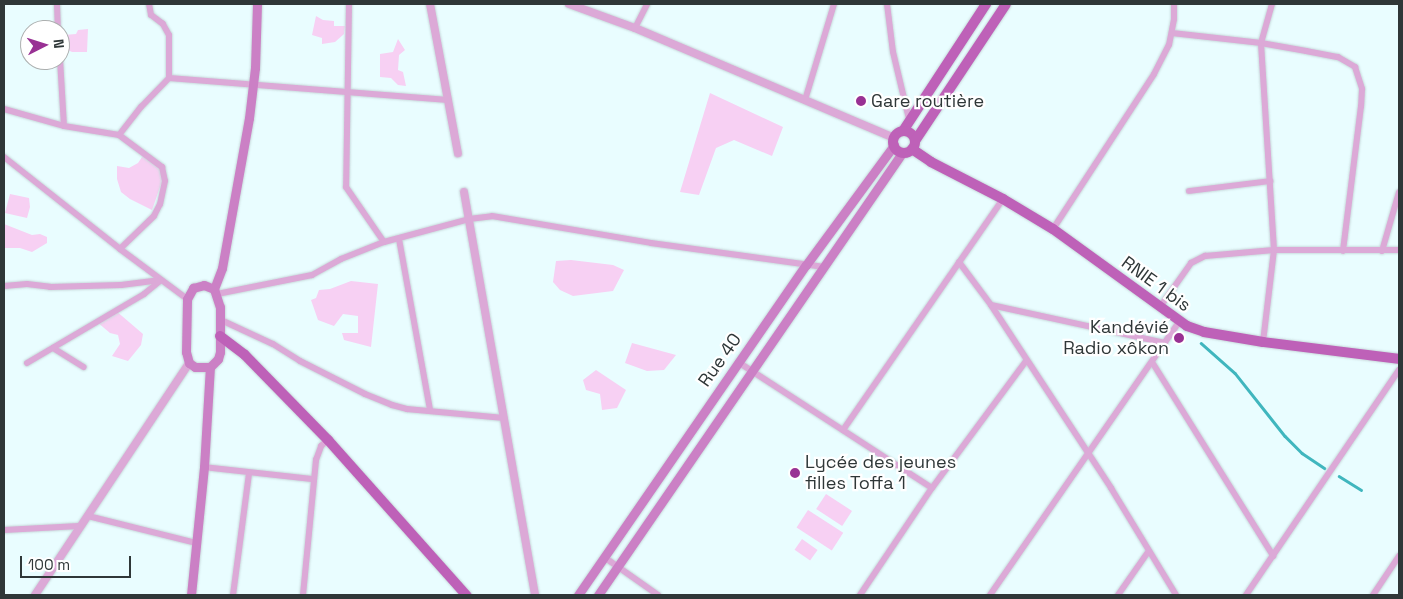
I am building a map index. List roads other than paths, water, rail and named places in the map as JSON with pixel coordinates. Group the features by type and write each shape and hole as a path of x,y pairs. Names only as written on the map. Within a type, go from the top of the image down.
{"main road":[{"path":"191,595 204,467 210,368 218,359 220,336 216,292 222,268 253,85 257,4"},
{"path":"986,4 897,138 902,153 914,145 1006,4"},
{"name":"RNIE 1 bis","path":"897,138 912,135 914,145 922,157 1003,199 1053,229 1180,322 1204,332 1263,342 1399,359"},
{"name":"Rue 40","path":"578,595 738,362 897,138"},
{"name":"Rue 40","path":"598,595 902,153"},
{"path":"210,368 195,367 189,363 186,352 186,298 193,288 198,286 209,286 216,292"},
{"path":"220,336 245,354 328,440 466,595"}],"street":[{"path":"57,4 58,20"},
{"path":"119,136 141,107 170,78 169,35 163,24 151,15 149,4"},
{"path":"349,4 346,187 384,242"},
{"path":"430,4 458,153"},
{"path":"569,4 635,28 897,138"},
{"path":"635,28 647,4"},
{"path":"805,100 834,4"},
{"path":"887,4 893,52 909,120"},
{"path":"1053,229 1154,74 1169,45 1172,33 1174,4"},
{"path":"1263,342 1274,250 1261,43 1272,4"},
{"path":"1172,33 1261,43 1338,57 1355,67 1360,76 1362,89 1361,106 1343,251"},
{"path":"61,70 64,126"},
{"path":"170,78 448,100"},
{"path":"4,109 64,126 119,136 162,167 165,181 160,204 154,216 120,249"},
{"path":"4,157 120,249 186,298"},
{"path":"1189,191 1270,181"},
{"path":"464,192 535,595"},
{"path":"1382,251 1399,192"},
{"path":"843,430 1003,199"},
{"path":"216,292 312,275 341,259 384,242 469,219 508,217 650,243 824,267"},
{"path":"399,239 430,410"},
{"path":"1160,306 1196,259 1204,256 1274,250 1399,250"},
{"path":"959,262 991,305 1123,507 1148,552 1176,595"},
{"path":"4,286 27,284 50,287 121,285 161,280"},
{"path":"27,364 144,294 161,280"},
{"path":"991,305 1164,344"},
{"path":"220,320 273,344 300,361 365,394 399,407 504,418"},
{"path":"990,595 1180,322"},
{"path":"53,348 83,367"},
{"path":"860,595 932,488 1026,361"},
{"path":"738,362 932,488"},
{"path":"1152,362 1273,556"},
{"path":"34,595 189,363"},
{"path":"1246,595 1399,370"},
{"path":"303,595 317,452 328,440"},
{"path":"204,467 313,478"},
{"path":"232,595 249,473"},
{"path":"88,516 196,543"},
{"path":"4,530 79,526"},
{"path":"1118,595 1148,552"},
{"path":"1372,595 1399,556"},
{"path":"604,557 658,595"}],"waterway":[{"path":"1201,343 1235,373 1285,436 1302,453 1324,468"},
{"path":"1339,476 1361,490"}],"place":[{"name":"Gare routière","path":"861,101"},
{"name":"Kandévié Radio xôkon","path":"1179,338"},
{"name":"Lycée des jeunes filles Toffa 1","path":"795,473"}]}
